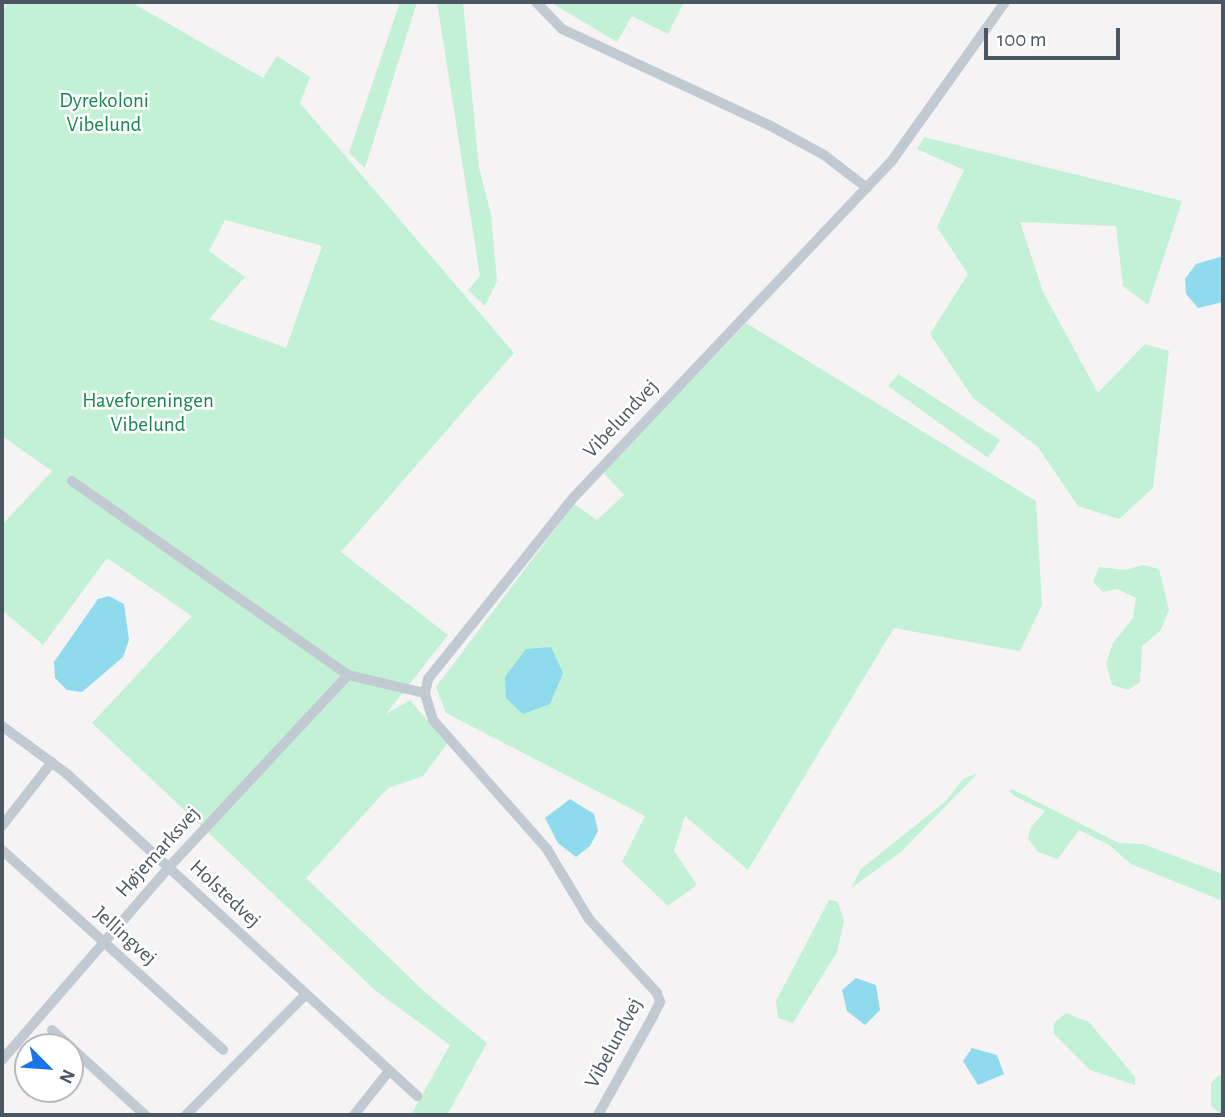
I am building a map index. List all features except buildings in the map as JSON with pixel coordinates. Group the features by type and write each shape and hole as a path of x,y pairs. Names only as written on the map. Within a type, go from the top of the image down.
{"street":[{"path":"536,2 562,29 769,125 824,155 867,188"},
{"name":"Vibelundvej","path":"598,1115 660,1002 657,993 589,919 547,849 433,720 425,692 436,666 559,514 867,188 914,131 1005,2"},
{"path":"72,481 348,675 425,692"},
{"name":"Højemarksvej","path":"2,1060 169,867 348,675"},
{"name":"Holstedvej","path":"2,726 52,762 417,1096"},
{"path":"2,826 52,762"},
{"name":"Jellingvej","path":"2,850 223,1050"},
{"path":"186,1115 306,994"},
{"path":"51,1030 145,1115"},
{"path":"354,1115 389,1071"}],"green space":[{"path":"7,2 131,2 263,78 277,56 310,77 300,103 514,353 341,552 448,635 386,714 410,700 447,744 423,776 388,788 306,878 427,994 487,1043 447,1115 411,1115 450,1045 376,991 92,723 192,616 107,558 43,645 2,610 2,525 52,471 2,436 2,16","holes":["225,220 322,246 286,348 209,319 245,277 209,251"]},
{"path":"400,2 417,2 365,168 349,153"},
{"path":"437,2 463,2 479,168 491,214 497,281 485,306 468,290 480,276"},
{"path":"550,2 684,2 668,34 632,16 617,42"},
{"path":"924,137 1182,201 1148,305 1123,286 1116,226 1020,222 1043,292 1098,393 1145,344 1169,351 1153,488 1119,519 1078,506 1038,447 973,398 930,334 968,274 937,227 964,170 917,149"},
{"path":"746,323 1036,501 1042,605 1020,651 894,628 748,870 685,816 674,851 697,885 668,906 622,862 645,816 446,713 436,687 574,504 597,520 624,495 603,472"},
{"path":"898,374 1000,440 988,458 888,386"},
{"path":"1143,565 1159,569 1169,610 1161,630 1142,646 1140,682 1128,690 1112,685 1106,663 1113,643 1133,618 1136,598 1117,589 1103,592 1093,582 1099,567 1125,570"},
{"path":"978,773 901,852 851,888 861,869 946,801 963,779"},
{"path":"1012,789 1119,843 1143,844 1223,874 1223,901 1131,864 1109,845 1079,830 1058,859 1038,852 1028,838 1031,827 1045,811 1016,797 1009,791"},
{"path":"829,900 838,902 844,921 837,952 793,1023 778,1018 776,1001"},
{"path":"1066,1013 1089,1022 1135,1077 1135,1085 1090,1070 1054,1034 1054,1023"},
{"path":"1219,1075 1223,1077 1223,1115 1211,1106 1211,1083"}],"water":[{"path":"1223,256 1223,302 1198,308 1186,294 1185,279 1196,264"},
{"path":"109,596 124,604 129,640 123,657 82,692 67,690 55,678 54,662 98,599"},
{"path":"551,647 563,673 550,704 523,714 506,698 505,677 526,649"},
{"path":"570,799 594,814 598,831 590,846 576,857 558,843 545,818"},
{"path":"856,978 876,985 880,1010 865,1025 847,1011 842,990"},
{"path":"972,1048 997,1055 1004,1074 978,1085 963,1061"}],"park label":[{"name":"Dyrekoloni Vibelund","path":"104,113"},
{"name":"Haveforeningen Vibelund","path":"148,413"}]}
